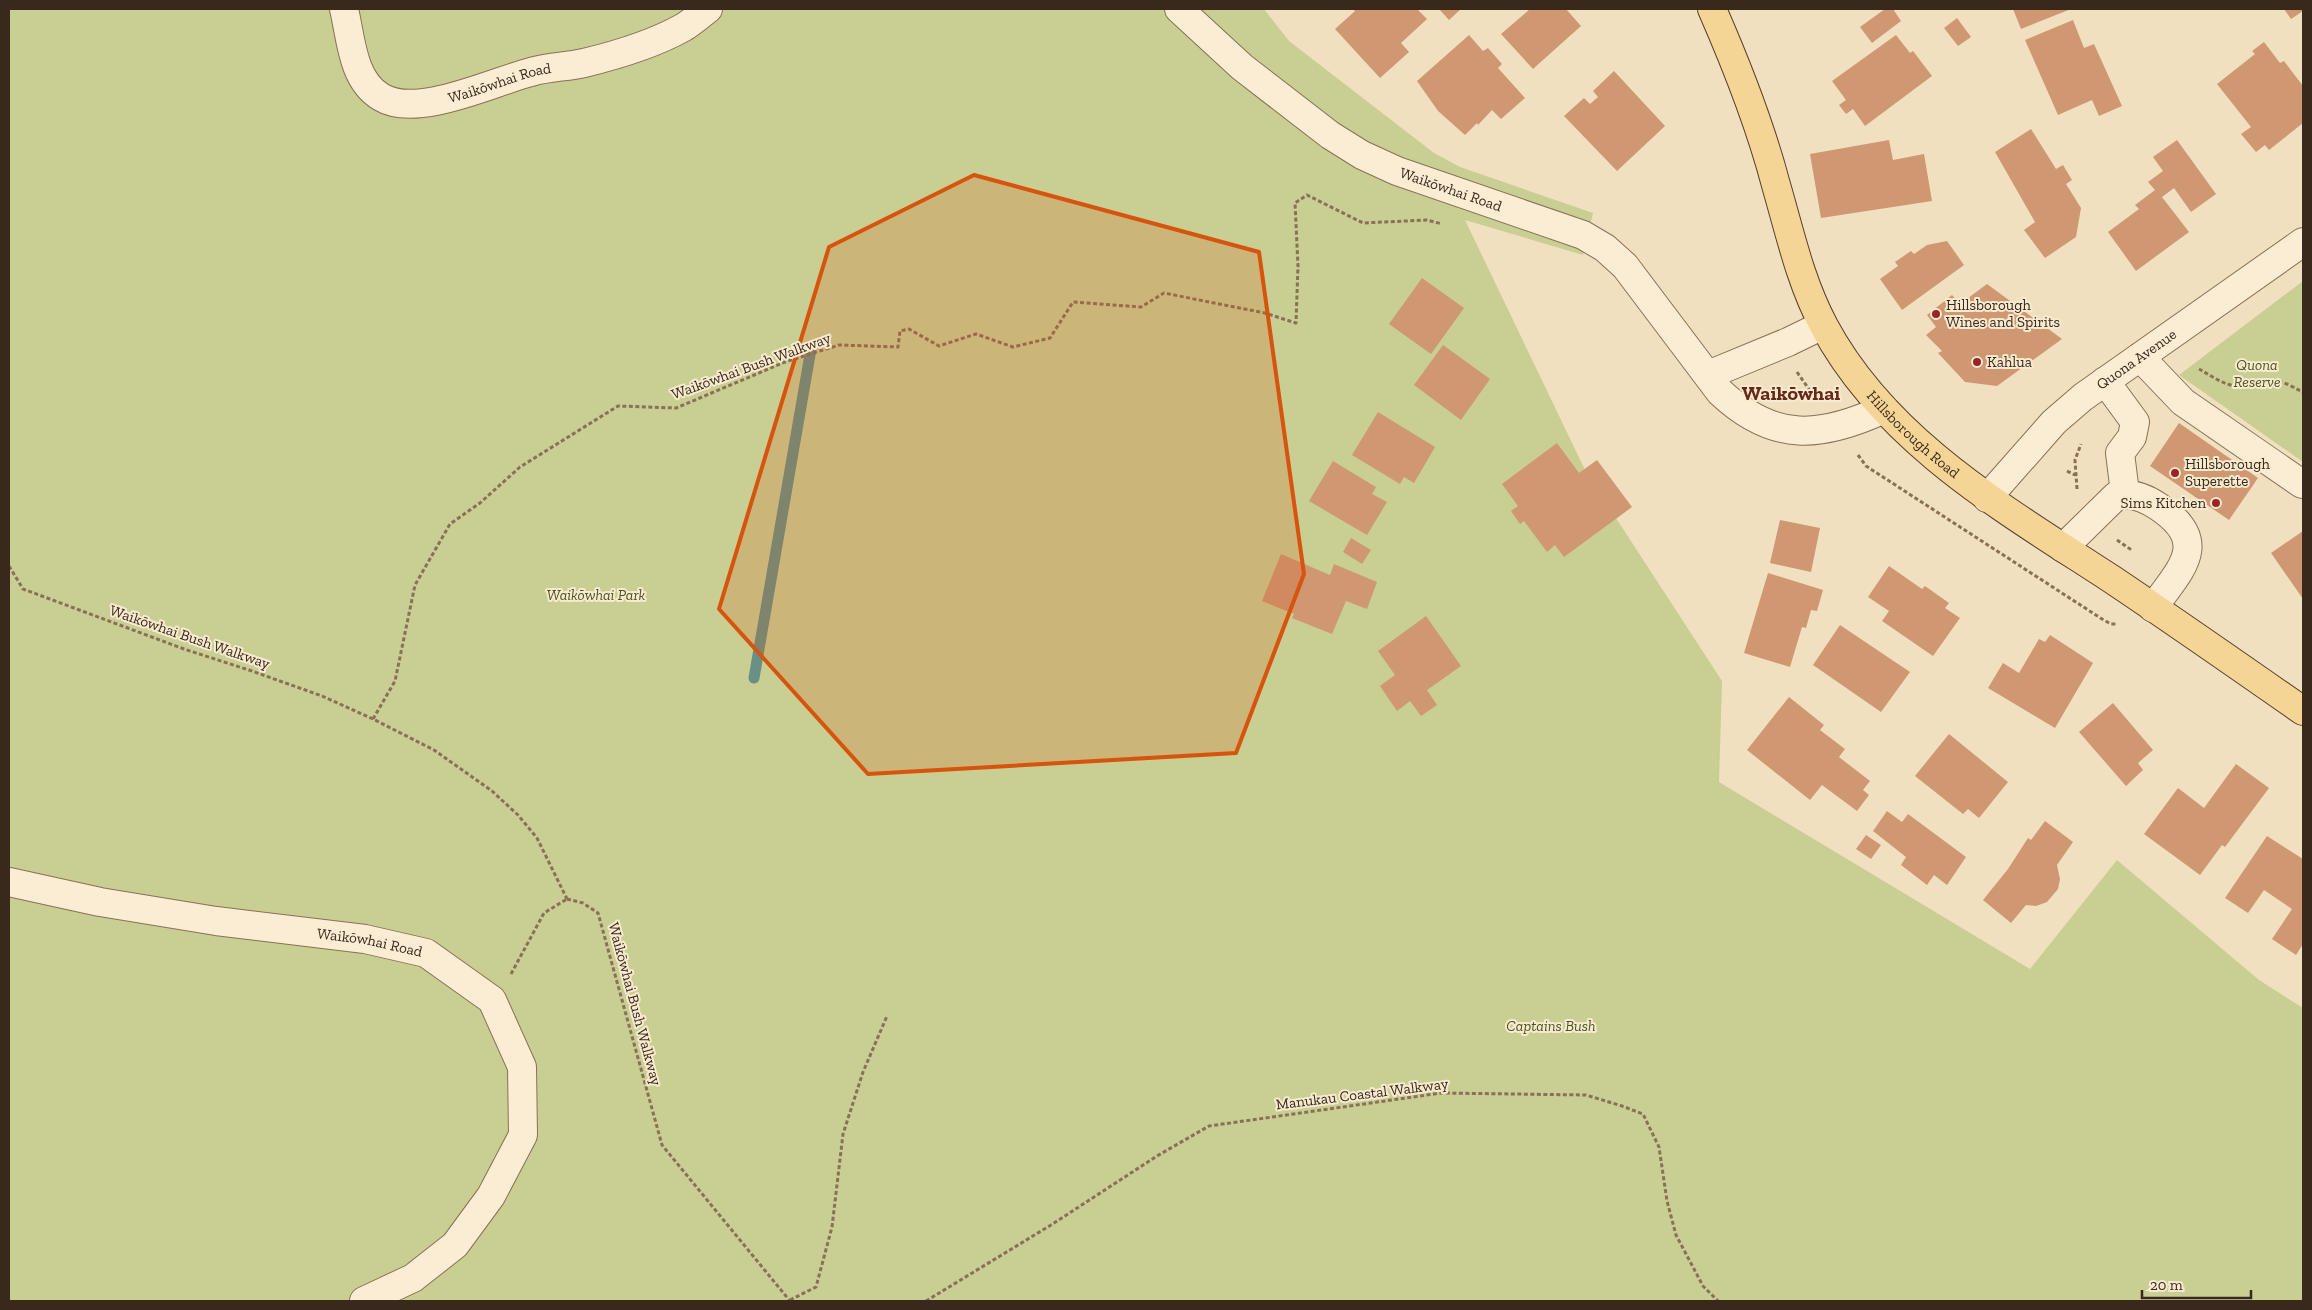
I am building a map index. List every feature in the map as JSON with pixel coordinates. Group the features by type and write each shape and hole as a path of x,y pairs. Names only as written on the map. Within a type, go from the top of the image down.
{"main road":[{"name":"Hillsborough Road","path":"1712,9 1753,109 1777,185 1792,247 1806,287 1823,325 1849,369 1884,409 1934,455 1987,498 2303,710"}],"street":[{"name":"Waikōwhai Road","path":"344,9 358,70 367,86 382,98 398,104 429,104 532,72 584,63 627,50 684,27 708,9"},
{"name":"Waikōwhai Road","path":"1179,9 1242,67 1330,135 1362,155 1397,172 1583,235 1605,248 1625,266 1720,392 1738,409 1778,428 1800,431 1825,431 1853,423 1884,409"},
{"name":"Quona Avenue","path":"1987,498 2054,422 2105,380 2303,242"},
{"path":"1708,375 1788,342 1823,325"},
{"path":"2140,356 2183,402 2302,484"},
{"path":"2105,380 2135,422 2132,437 2120,453 2125,494"},
{"path":"2063,548 2116,496 2125,494 2142,498 2158,506 2176,519 2188,535 2188,548 2184,563 2153,608"},
{"name":"Waikōwhai Road","path":"9,882 100,902 216,921 365,939 426,953 492,1000"},
{"path":"364,1301 413,1278 455,1245 490,1196 523,1136 522,1066 492,1000"}],"path":[{"name":"Waikōwhai Bush Walkway","path":"373,719 395,681 415,585 450,524 480,503 520,467 618,406 676,408 786,362 835,346 898,346 900,331 909,329 939,346 976,334 1013,347 1050,338 1073,302 1142,307 1164,293 1265,313 1296,323 1298,266 1295,203 1307,195 1363,223 1427,220 1446,224"},
{"path":"1793,365 1819,403"},
{"path":"2193,365 2222,382 2237,387 2250,386 2266,380 2277,380 2303,392"},
{"path":"1857,454 1866,466 2111,624"},
{"path":"2067,471 2075,475"},
{"name":"Waikōwhai Bush Walkway","path":"9,566 23,589 184,649 313,693 373,719 434,750 492,791 518,815 537,838 567,899 583,903 598,913 662,1145 790,1301"},
{"path":"492,1000 508,980 544,913 567,899"},
{"path":"790,1301 816,1287 832,1227 843,1134 863,1072 888,1016"},
{"name":"Manukau Coastal Walkway","path":"926,1301 1051,1225 1157,1156 1209,1126 1441,1093 1586,1095 1643,1114 1660,1147 1667,1202 1676,1235 1702,1286 1718,1301"}],"highlighted area":[{"path":"974,175 1259,252 1304,574 1236,753 868,774 719,609 829,247"}],"green space":[{"name":"Waikōwhai Park","path":"9,9 1264,9 1289,41 1434,153 1460,167 1593,213 1583,255 1465,220 1586,472 1722,681 1719,782 2030,969 2117,860 2259,980 2303,1008 2303,1301 9,1301"},
{"name":"Quona Reserve","path":"2303,281 2303,462 2179,375"}],"building":[{"path":"1353,9 1417,9 1427,19 1401,43 1409,52 1380,78 1335,29 1355,11"},
{"path":"1439,9 1461,9 1449,20"},
{"path":"1530,9 1566,9 1581,26 1533,69 1501,34"},
{"path":"1885,9 1893,9 1901,21 1872,43 1860,27"},
{"path":"2013,9 2071,9 2021,29"},
{"path":"2284,9 2303,9 2303,11 2291,19"},
{"path":"1957,18 1971,37 1958,46 1944,28"},
{"path":"2073,20 2084,48 2094,44 2122,106 2099,116 2092,100 2058,115 2025,40"},
{"path":"1469,35 1483,51 1488,48 1502,64 1498,68 1525,98 1501,119 1492,110 1465,135 1438,111 1417,81"},
{"path":"1896,35 1910,53 1913,51 1932,76 1865,126 1853,109 1846,114 1839,105 1846,100 1832,81"},
{"path":"2264,42 2280,63 2284,61 2303,86 2303,123 2269,150 2265,145 2256,152 2241,134 2251,127 2217,84 2255,54 2252,51"},
{"path":"1614,71 1665,126 1617,171 1564,116 1584,98 1590,104 1598,97 1593,91"},
{"path":"2031,129 2056,169 2063,165 2072,180 2066,184 2081,208 2076,237 2045,258 2024,230 2035,222 1995,152"},
{"path":"1889,140 1893,160 1924,154 1932,201 1821,218 1810,154"},
{"path":"2177,140 2216,194 2191,212 2174,188 2162,197 2189,232 2136,271 2108,232 2139,209 2135,205 2155,190 2148,182 2163,171 2153,157"},
{"path":"1947,241 1964,265 1902,310 1880,279 1898,266 1895,262 1911,251 1914,254 1927,245"},
{"path":"1422,278 1464,308 1431,354 1389,324"},
{"path":"1987,284 2062,339 1997,386 1965,382 1938,353 1942,351 1926,335 1936,327 1927,315 1952,295 1960,304"},
{"path":"1443,345 1490,379 1461,420 1414,385"},
{"path":"1378,412 1435,447 1414,483 1404,477 1400,484 1352,455"},
{"path":"2179,423 2258,478 2229,520 2150,466"},
{"path":"1557,443 1579,473 1597,460 1632,507 1564,557 1555,545 1547,552 1524,521 1520,524 1511,511 1518,506 1502,484"},
{"path":"1333,461 1376,487 1372,494 1387,502 1367,535 1309,501"},
{"path":"1780,520 1820,528 1811,572 1770,563"},
{"path":"2303,531 2303,599 2271,553"},
{"path":"1351,538 1371,550 1362,564 1343,552"},
{"path":"1281,554 1330,575 1334,564 1377,582 1367,609 1346,601 1332,634 1292,618 1294,614 1262,601"},
{"path":"1889,566 1922,589 1925,586 1949,603 1945,608 1960,618 1933,656 1882,621 1889,611 1868,597"},
{"path":"1768,573 1823,590 1817,611 1811,610 1806,628 1802,627 1790,667 1744,653"},
{"path":"1426,616 1461,666 1427,690 1437,705 1421,716 1410,701 1397,711 1380,686 1395,675 1378,651"},
{"path":"1840,625 1910,672 1881,712 1813,665"},
{"path":"2050,635 2093,663 2055,728 1988,688 2003,663 2019,673 2039,639 2045,642"},
{"path":"1789,697 1824,725 1820,730 1845,749 1839,757 1870,781 1863,790 1869,795 1857,811 1822,785 1810,800 1747,750"},
{"path":"2113,703 2153,750 2138,763 2143,770 2126,786 2079,732"},
{"path":"1949,734 2008,782 1979,818 1968,809 1963,814 1915,776"},
{"path":"2236,764 2269,788 2225,847 2222,845 2200,875 2144,834 2178,788 2204,808"},
{"path":"1887,811 1902,822 1908,814 1966,857 1947,885 1934,875 1927,885 1901,865 1906,857 1873,831"},
{"path":"2045,821 2073,842 2057,865 2060,879 2058,889 2047,902 2036,906 2026,905 2011,923 1983,900 2008,869 2028,838 2031,840"},
{"path":"1866,835 1881,845 1871,859 1856,849"},
{"path":"2267,836 2303,859 2303,944 2296,955 2272,939 2292,909 2264,890 2248,913 2225,898"}],"waterway":[{"path":"754,678 811,349"}],"place":[{"name":"Hillsborough Wines and Spirits","path":"1936,314"},
{"name":"Kahlua","path":"1977,362"},
{"name":"Hillsborough Superette","path":"2175,473"},
{"name":"Sims Kitchen","path":"2216,503"}],"district":[{"name":"Waikōwhai","path":"1791,393"}],"park label":[{"name":"Captains Bush","path":"1551,1026"}]}
